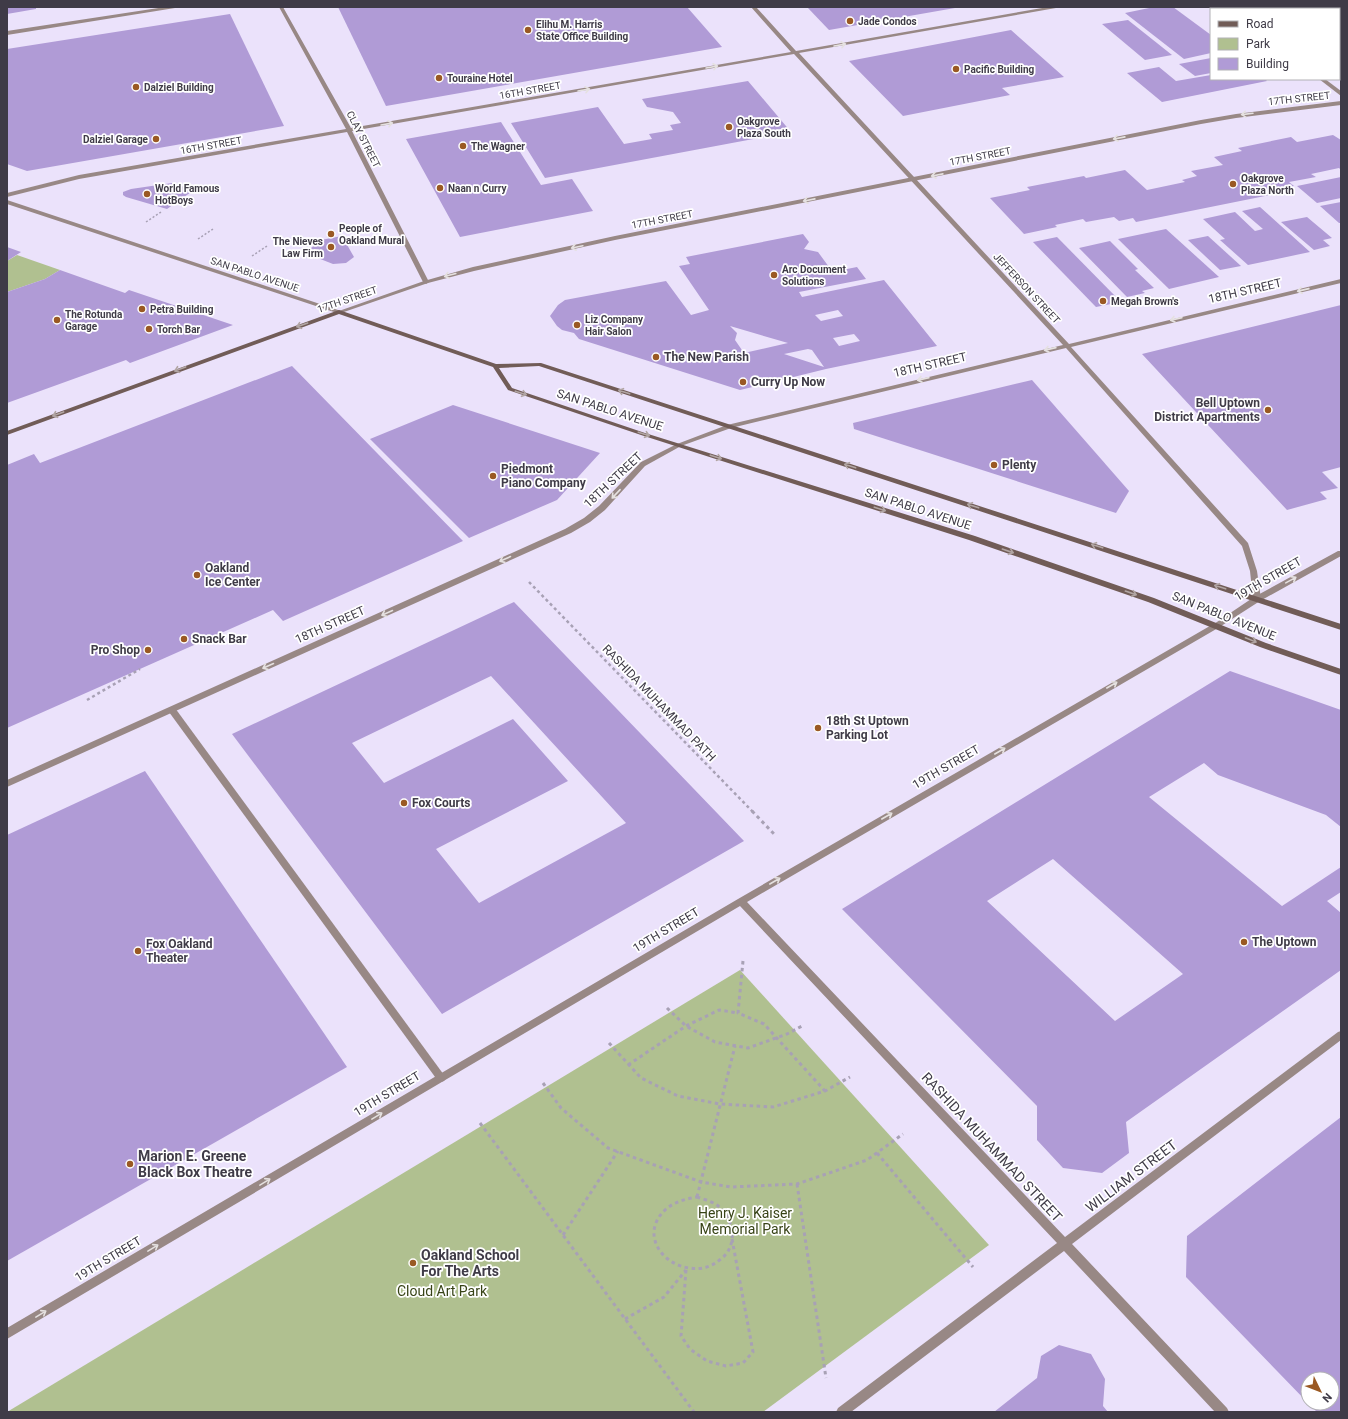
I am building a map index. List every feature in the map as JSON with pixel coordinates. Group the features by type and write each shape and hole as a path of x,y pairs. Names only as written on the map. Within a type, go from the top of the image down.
{"main road":[{"name":"SAN PABLO AVENUE","path":"339,312 495,366 539,364 1341,627"},
{"name":"17TH STREET","path":"7,433 339,312"},
{"name":"SAN PABLO AVENUE","path":"495,366 510,389 679,445 972,538 1150,600 1263,645 1341,672"}],"street":[{"path":"7,33 175,7"},
{"name":"CLAY STREET","path":"282,7 342,116 426,282"},
{"name":"JEFFERSON STREET","path":"753,7 1067,345 1245,545 1253,563 1257,599"},
{"name":"16TH STREET","path":"7,195 79,177 1056,7"},
{"path":"1323,80 1341,94"},
{"name":"17TH STREET","path":"339,312 426,282 473,269 615,238 1201,122 1242,115 1341,103"},
{"name":"SAN PABLO AVENUE","path":"7,202 339,312"},
{"name":"18TH STREET","path":"7,784 568,531 587,520 602,508 643,464 679,445 729,426 1341,281"},
{"name":"19TH STREET","path":"7,1334 741,901 1215,626 1257,599 1341,553"},
{"path":"172,710 441,1078"},
{"name":"RASHIDA MUHAMMAD STREET","path":"741,901 1223,1412"},
{"name":"WILLIAM STREET","path":"842,1412 1341,1035"}],"path":[{"path":"146,222 161,212"},
{"path":"198,239 213,229"},
{"path":"252,256 267,246"},
{"name":"RASHIDA MUHAMMAD PATH","path":"529,582 776,836"},
{"path":"87,700 140,669"},
{"path":"738,1012 743,961"},
{"path":"667,1008 686,1026 715,1042 748,1048 777,1038 802,1026"},
{"path":"628,1065 686,1026 718,1010 738,1012 764,1024 825,1091"},
{"path":"610,1043 641,1078 678,1096 720,1104 773,1106 825,1091 850,1077"},
{"path":"697,1198 734,1046"},
{"path":"543,1083 561,1108 608,1148 701,1182 731,1187 797,1184 867,1160 903,1134"},
{"path":"480,1123 694,1412"},
{"path":"563,1236 618,1152"},
{"path":"877,1153 973,1267"},
{"path":"797,1184 826,1378"},
{"path":"686,1270 681,1336 690,1350 707,1361 726,1366 743,1363 753,1352 732,1239 732,1227 727,1215 721,1208 710,1200 687,1198 674,1202 664,1210 655,1224 654,1237 658,1250 672,1265 686,1270 698,1271 711,1267 722,1259 728,1252 732,1239"},
{"path":"625,1319 664,1297 686,1270"}],"green space":[{"path":"17,255 60,270 45,279 7,292 7,261"},
{"path":"740,970 989,1245 763,1412 7,1412"}],"building":[{"path":"7,7 36,7 36,9 7,14"},
{"name":"Elihu M. Harris State Office Building","path":"338,7 687,7 722,47 386,106"},
{"name":"Jade Condos","path":"807,7 955,7 955,8 829,30"},
{"path":"1154,7 1173,7 1210,34 1210,53 1184,59 1125,13"},
{"path":"1311,7 1341,7 1341,29 1340,8"},
{"name":"Dalziel Building","path":"230,14 284,126 27,171 7,164 7,49"},
{"path":"1128,20 1172,55 1145,60 1102,24"},
{"name":"Pacific Building","path":"1011,30 1064,77 1002,88 1010,95 903,116 849,61"},
{"path":"1210,58 1210,73 1195,76 1179,64"},
{"path":"1159,67 1176,81 1210,75 1210,80 1267,81 1162,102 1127,73"},
{"name":"Oakgrove Plaza South","path":"748,81 791,132 545,178 511,123 598,107 624,144 652,139 649,134 673,130 670,125 681,123 673,112 647,107 642,99"},
{"path":"501,122 541,185 572,179 593,211 460,237 406,139"},
{"name":"Oakgrove Plaza North","path":"1333,135 1341,140 1341,170 1339,168 1311,174 1316,177 1289,182 1294,186 1266,192 1270,195 1136,222 1133,218 1119,221 1114,217 1086,222 1083,219 1055,225 1057,227 1024,234 990,198 1030,190 1027,187 1084,176 1086,178 1125,170 1147,190 1185,182 1182,180 1197,176 1191,171 1223,165 1214,157 1242,151 1238,148 1291,137 1297,142"},
{"path":"1341,177 1341,198 1317,203 1297,186"},
{"path":"172,183 194,190 167,209 123,195 123,192 131,189"},
{"path":"1341,202 1341,223 1339,223 1320,206"},
{"path":"1260,207 1310,252 1248,265 1220,240 1225,239 1203,219 1235,212 1255,231 1263,229 1242,211"},
{"path":"1307,217 1332,238 1323,240 1330,246 1314,250 1281,222"},
{"path":"1166,229 1219,277 1169,289 1118,239"},
{"path":"803,234 809,242 804,249 818,252 829,267 842,270 857,267 866,279 799,292 802,297 884,280 937,346 826,369 740,390 579,339 574,333 562,330 550,316 558,305 565,300 666,281 691,315 709,310 679,266 690,264 686,257","holes":["838,310 843,316 821,321 815,315","730,326 788,343 744,353 735,340 737,333","854,334 860,341 839,346 833,338","808,349 812,350 824,367 784,354"]},
{"name":"The Nieves Law Firm","path":"342,236 354,257 346,263 333,264 305,253 321,240"},
{"path":"1208,236 1241,266 1220,270 1188,240"},
{"path":"1057,237 1121,302 1096,307 1033,242"},
{"path":"1110,241 1138,269 1135,270 1154,288 1142,291 1145,293 1127,297 1079,248"},
{"path":"7,247 21,252 7,261"},
{"name":"The Rotunda Garage","path":"60,270 125,293 129,290 233,325 130,363 126,360 7,403 7,292 45,279"},
{"name":"Bell Uptown District Apartments","path":"1341,305 1341,467 1322,472 1338,488 1320,492 1327,499 1287,510 1142,354"},
{"name":"Oakland Ice Center","path":"292,366 463,541 283,621 273,610 7,728 7,465 34,454 40,463"},
{"path":"1032,380 1129,491 1116,513 854,429 853,423"},
{"name":"Piedmont Piano Company","path":"453,405 600,453 557,500 469,538 370,439"},
{"name":"Fox Courts","path":"514,602 744,841 442,1014 232,734","holes":["491,676 626,823 479,903 436,849 568,781 513,719 384,783 352,743"]},
{"name":"The Uptown","path":"1230,671 1341,710 1341,827 1326,815 1218,775 1204,763 1149,797 1282,906 1341,867 1341,892 1327,901 1341,913 1341,970 1126,1122 1129,1153 1102,1173 1063,1168 1037,1140 1037,1106 842,909","holes":["1053,859 1183,974 1115,1021 987,901"]},
{"name":"Fox Oakland Theater","path":"145,771 347,1067 7,1261 7,835"},
{"path":"1341,1117 1341,1412 1316,1411 1340,1411 1340,1371 1300,1371 1300,1395 1186,1277 1187,1236"},
{"path":"1059,1345 1091,1354 1105,1379 1103,1406 1108,1412 994,1412 1037,1378 1041,1356"}],"place":[{"name":"Jade Condos","path":"850,21"},
{"name":"Elihu M. Harris State Office Building","path":"528,30"},
{"name":"Pacific Building","path":"956,69"},
{"name":"Touraine Hotel","path":"439,78"},
{"name":"Dalziel Building","path":"136,87"},
{"name":"Oakgrove Plaza South","path":"729,127"},
{"name":"Dalziel Garage","path":"156,139"},
{"name":"The Wagner","path":"463,146"},
{"name":"Oakgrove Plaza North","path":"1233,184"},
{"name":"Naan n Curry","path":"440,188"},
{"name":"World Famous HotBoys","path":"147,194"},
{"name":"People of Oakland Mural","path":"331,234"},
{"name":"The Nieves Law Firm","path":"331,247"},
{"name":"Arc Document Solutions","path":"774,275"},
{"name":"Megah Brown's","path":"1103,301"},
{"name":"Petra Building","path":"142,309"},
{"name":"The Rotunda Garage","path":"57,320"},
{"name":"Liz Company Hair Salon","path":"577,325"},
{"name":"Torch Bar","path":"149,329"},
{"name":"The New Parish","path":"656,357"},
{"name":"Curry Up Now","path":"743,382"},
{"name":"Bell Uptown District Apartments","path":"1268,410"},
{"name":"Plenty","path":"994,465"},
{"name":"Piedmont Piano Company","path":"493,476"},
{"name":"Oakland Ice Center","path":"197,575"},
{"name":"Snack Bar","path":"184,639"},
{"name":"Pro Shop","path":"148,650"},
{"name":"18th St Uptown Parking Lot","path":"818,728"},
{"name":"Fox Courts","path":"404,803"},
{"name":"The Uptown","path":"1244,942"},
{"name":"Fox Oakland Theater","path":"138,951"},
{"name":"Marion E. Greene Black Box Theatre","path":"130,1164"},
{"name":"Oakland School For The Arts","path":"413,1263"}],"park label":[{"name":"Henry J. Kaiser Memorial Park","path":"745,1222"},
{"name":"Cloud Art Park","path":"442,1291"}]}
